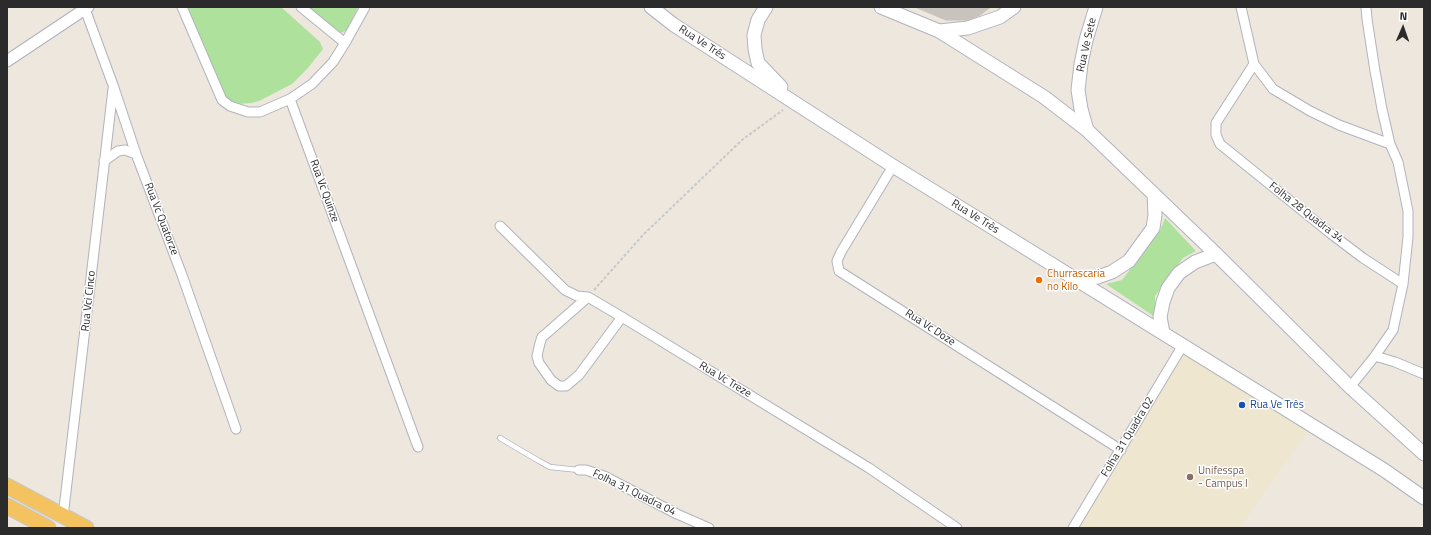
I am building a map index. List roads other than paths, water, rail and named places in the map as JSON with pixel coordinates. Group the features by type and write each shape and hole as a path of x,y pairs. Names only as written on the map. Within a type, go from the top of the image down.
{"highway":[{"path":"7,486 86,528"},
{"path":"7,506 48,528"}],"main road":[{"name":"Rua Ve Três","path":"651,7 674,25 893,166 1384,470 1424,498"},
{"path":"766,7 758,20 754,35 758,63 794,102"},
{"path":"881,7 939,31 1044,97 1087,130 1350,386 1424,454"},
{"path":"939,31 968,28 1000,17 1014,7"},
{"name":"Rua Ve Sete","path":"1087,130 1081,109 1078,90 1086,40 1096,7"},
{"path":"1076,280 1098,277 1112,272 1128,261 1153,228 1155,215 1154,194"},
{"path":"1163,333 1160,317 1168,288 1179,273 1190,265 1216,254"}],"street":[{"path":"182,7 222,100 230,106 248,112 260,112 290,99 312,84 333,62 365,7"},
{"path":"301,7 345,43"},
{"path":"1241,7 1254,64 1273,89 1310,111 1339,125 1390,144"},
{"path":"1350,386 1375,356 1393,330 1403,284 1408,237 1408,211 1398,162 1390,144 1379,94 1366,7"},
{"name":"Rua Vc Quatorze","path":"7,61 87,8 136,154 182,276 236,429"},
{"name":"Folha 28 Quadra 34","path":"1254,64 1216,123 1216,135 1220,144 1363,258 1403,284"},
{"name":"Rua Vci Cinco","path":"63,517 113,85"},
{"name":"Rua Vc Quinze","path":"290,99 418,447"},
{"path":"104,161 118,151 124,150 136,154"},
{"name":"Rua Vc Doze","path":"893,166 841,252 837,261 839,271 1121,450"},
{"name":"Rua Vc Treze","path":"500,226 565,290 578,296 588,297 622,317 869,468 957,528"},
{"path":"588,297 542,337 540,343 537,356 539,363 552,380 559,386 566,386 579,375 622,317"},
{"name":"Folha 31 Quadra 02","path":"1073,528 1183,345"},
{"path":"1375,356 1396,362 1424,374"},
{"name":"Folha 31 Quadra 04","path":"579,470 586,470 604,476 677,514 709,528"}],"lane":[{"path":"500,438 550,466 579,470"}],"place":[{"name":"Churrascaria no Kilo","path":"1039,280"},
{"name":"Rua Ve Três","path":"1242,405"},
{"name":"Unifesspa - Campus I","path":"1190,477"}]}
